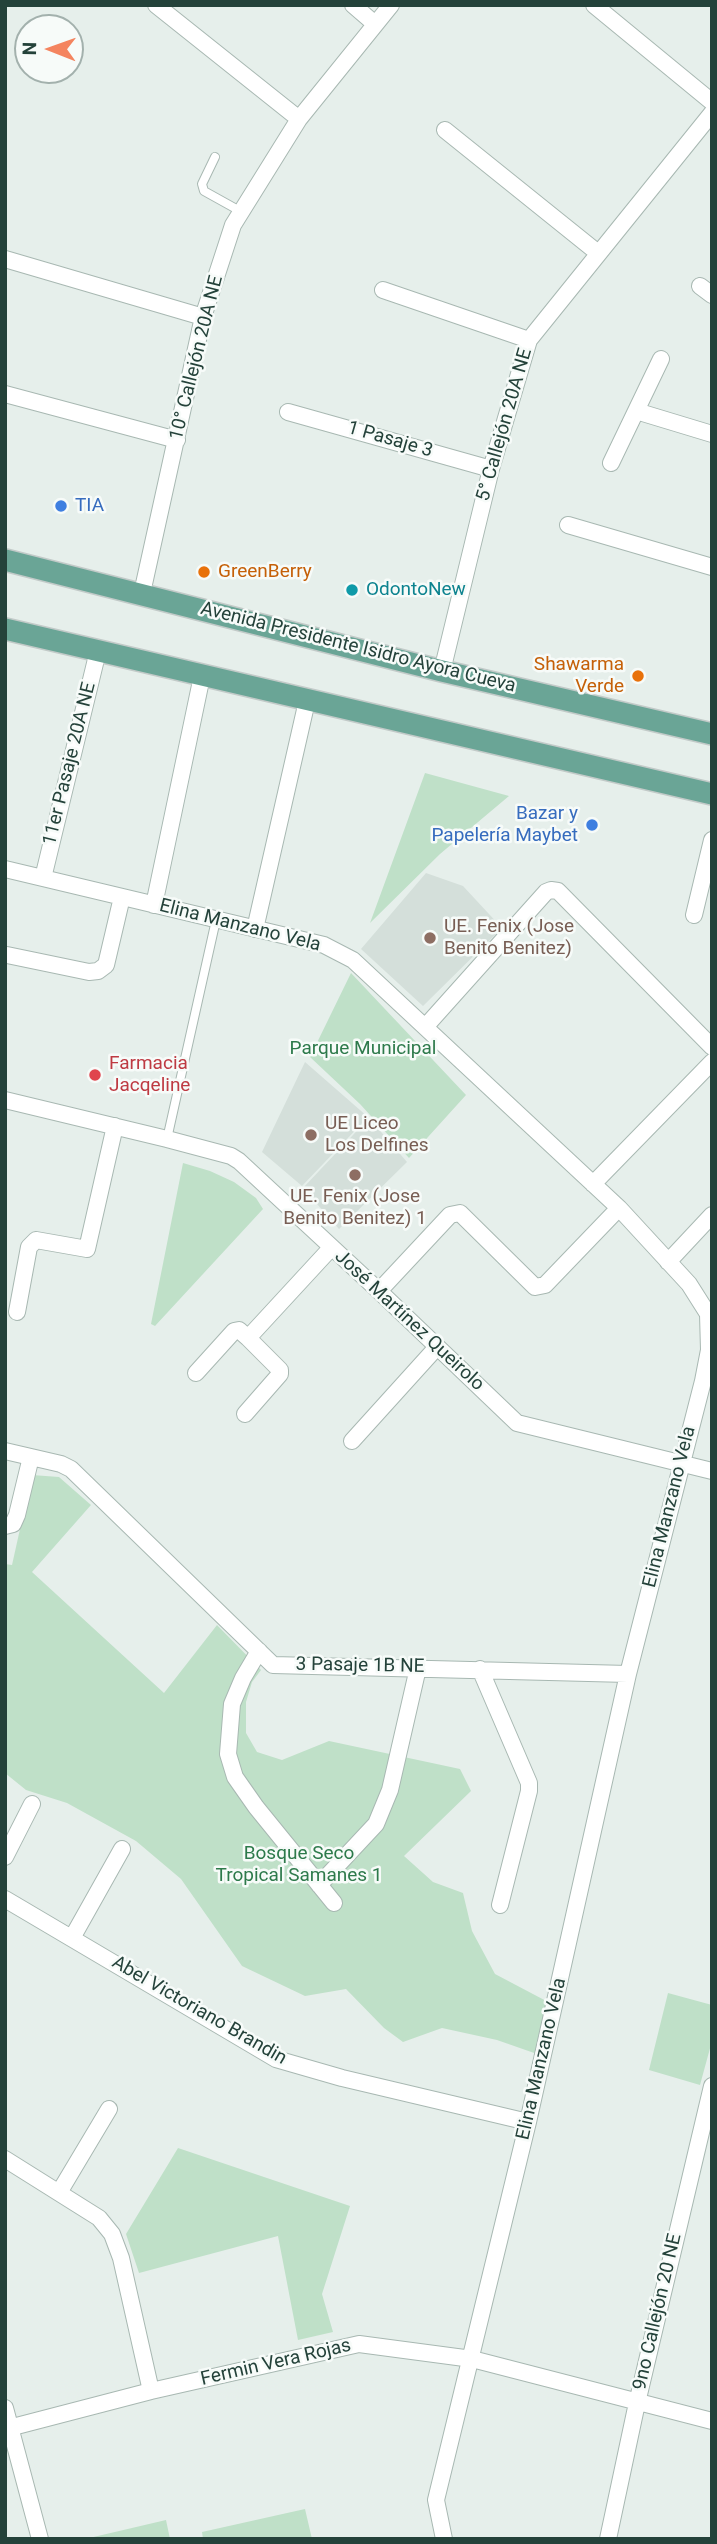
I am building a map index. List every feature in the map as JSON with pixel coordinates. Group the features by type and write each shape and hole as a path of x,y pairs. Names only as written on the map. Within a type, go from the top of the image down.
{"main road":[{"name":"Avenida Presidente Isidro Ayora Cueva","path":"5,560 442,671 712,734"},
{"path":"5,629 712,794"}],"street":[{"path":"156,5 299,119"},
{"path":"353,5 374,24"},
{"name":"10° Callejón 20A NE","path":"142,593 203,317 233,225 299,119 391,5"},
{"path":"594,5 712,102"},
{"name":"5° Callejón 20A NE","path":"442,671 491,469 529,340 712,113"},
{"path":"445,130 598,253"},
{"path":"5,260 203,317"},
{"path":"383,290 529,340"},
{"path":"611,463 661,359"},
{"path":"5,394 177,440"},
{"path":"636,411 712,434"},
{"name":"1 Pasaje 3","path":"288,412 491,469"},
{"path":"568,524 712,567"},
{"name":"11er Pasaje 20A NE","path":"43,878 98,650"},
{"path":"154,905 202,676"},
{"path":"254,929 307,701"},
{"path":"694,915 712,840"},
{"name":"Elina Manzano Vela","path":"5,869 324,945 353,960 619,1208 689,1284 708,1314 707,1381 681,1464 628,1674 528,2122 436,2500 444,2539"},
{"path":"426,1026 546,892 551,890 558,891 712,1047"},
{"path":"7,955 89,972 98,971 106,965 122,897"},
{"path":"593,1184 712,1062"},
{"name":"José Martínez Queirolo","path":"5,1100 231,1156 379,1291 517,1423 712,1471"},
{"path":"16,1312 29,1247 36,1240 87,1249 115,1126"},
{"path":"379,1291 450,1215 460,1213 535,1287 545,1285 619,1208"},
{"path":"668,1262 712,1215"},
{"path":"248,1338 331,1248"},
{"path":"196,1373 234,1331 239,1330 280,1370 280,1374 245,1414"},
{"path":"352,1441 437,1347"},
{"name":"3 Pasaje 1B NE","path":"5,1451 61,1464 71,1469 273,1665 628,1674"},
{"path":"5,1526 13,1524 17,1515 31,1457"},
{"path":"258,1651 232,1704 228,1754 235,1777 256,1807 334,1903"},
{"path":"319,1885 376,1824 390,1790 418,1668"},
{"path":"480,1669 529,1783 500,1905"},
{"path":"5,1857 32,1804"},
{"path":"72,1938 122,1849"},
{"name":"Abel Victoriano Brandin","path":"5,1899 276,2059 342,2078 528,2122"},
{"name":"9no Callejón 20 NE","path":"608,2539 637,2403 712,2086"},
{"path":"60,2191 109,2109"},
{"path":"5,2160 60,2191 99,2218 111,2234 121,2258 151,2391"},
{"name":"Fermin Vera Rojas","path":"8,2429 151,2391 359,2344 472,2359 712,2421"},
{"path":"5,2408 8,2429 40,2539"}],"lane":[{"path":"215,157 202,184 204,191 240,211"},
{"path":"167,1139 216,920"}],"shaded area":[{"name":"UE. Fenix (Jose Benito Benitez)","path":"426,873 463,886 502,928 423,1006 361,949"},
{"name":"UE Liceo Los Delfines","path":"305,1062 368,1117 302,1186 262,1152"},
{"name":"UE. Fenix (Jose Benito Benitez) 1","path":"369,1118 407,1162 339,1229 303,1188"}],"green space":[{"path":"425,773 509,796 440,854 370,923"},
{"name":"Parque Municipal","path":"351,973 466,1095 409,1158 360,1104 310,1057"},
{"path":"183,1163 234,1182 256,1198 263,1209 155,1326 151,1324"},
{"name":"Bosque Seco Tropical Samanes 1","path":"32,1475 59,1477 91,1505 32,1572 164,1693 217,1625 261,1670 252,1682 246,1702 246,1733 257,1752 282,1760 329,1741 460,1769 471,1791 404,1856 433,1882 463,1893 472,1931 495,1974 550,2003 537,2054 497,2040 442,2028 403,2042 384,2028 346,1989 305,1996 242,1966 181,1879 136,1841 67,1803 26,1790 5,1773 5,1564 12,1565"},
{"path":"668,1993 712,2005 712,2041 700,2085 649,2070"},
{"path":"178,2148 350,2206 322,2294 333,2332 298,2340 278,2236 139,2273 126,2234"},
{"path":"305,2509 312,2539 203,2539 202,2532"},
{"path":"166,2520 170,2539 85,2539"}],"place":[{"name":"TIA","path":"61,506"},
{"name":"GreenBerry","path":"204,572"},
{"name":"OdontoNew","path":"352,590"},
{"name":"Shawarma Verde","path":"638,676"},
{"name":"Bazar y Papelería Maybet","path":"592,825"},
{"name":"UE. Fenix (Jose Benito Benitez)","path":"430,938"},
{"name":"Farmacia Jacqeline","path":"95,1075"},
{"name":"UE Liceo Los Delfines","path":"311,1135"},
{"name":"UE. Fenix (Jose Benito Benitez) 1","path":"355,1175"}]}
